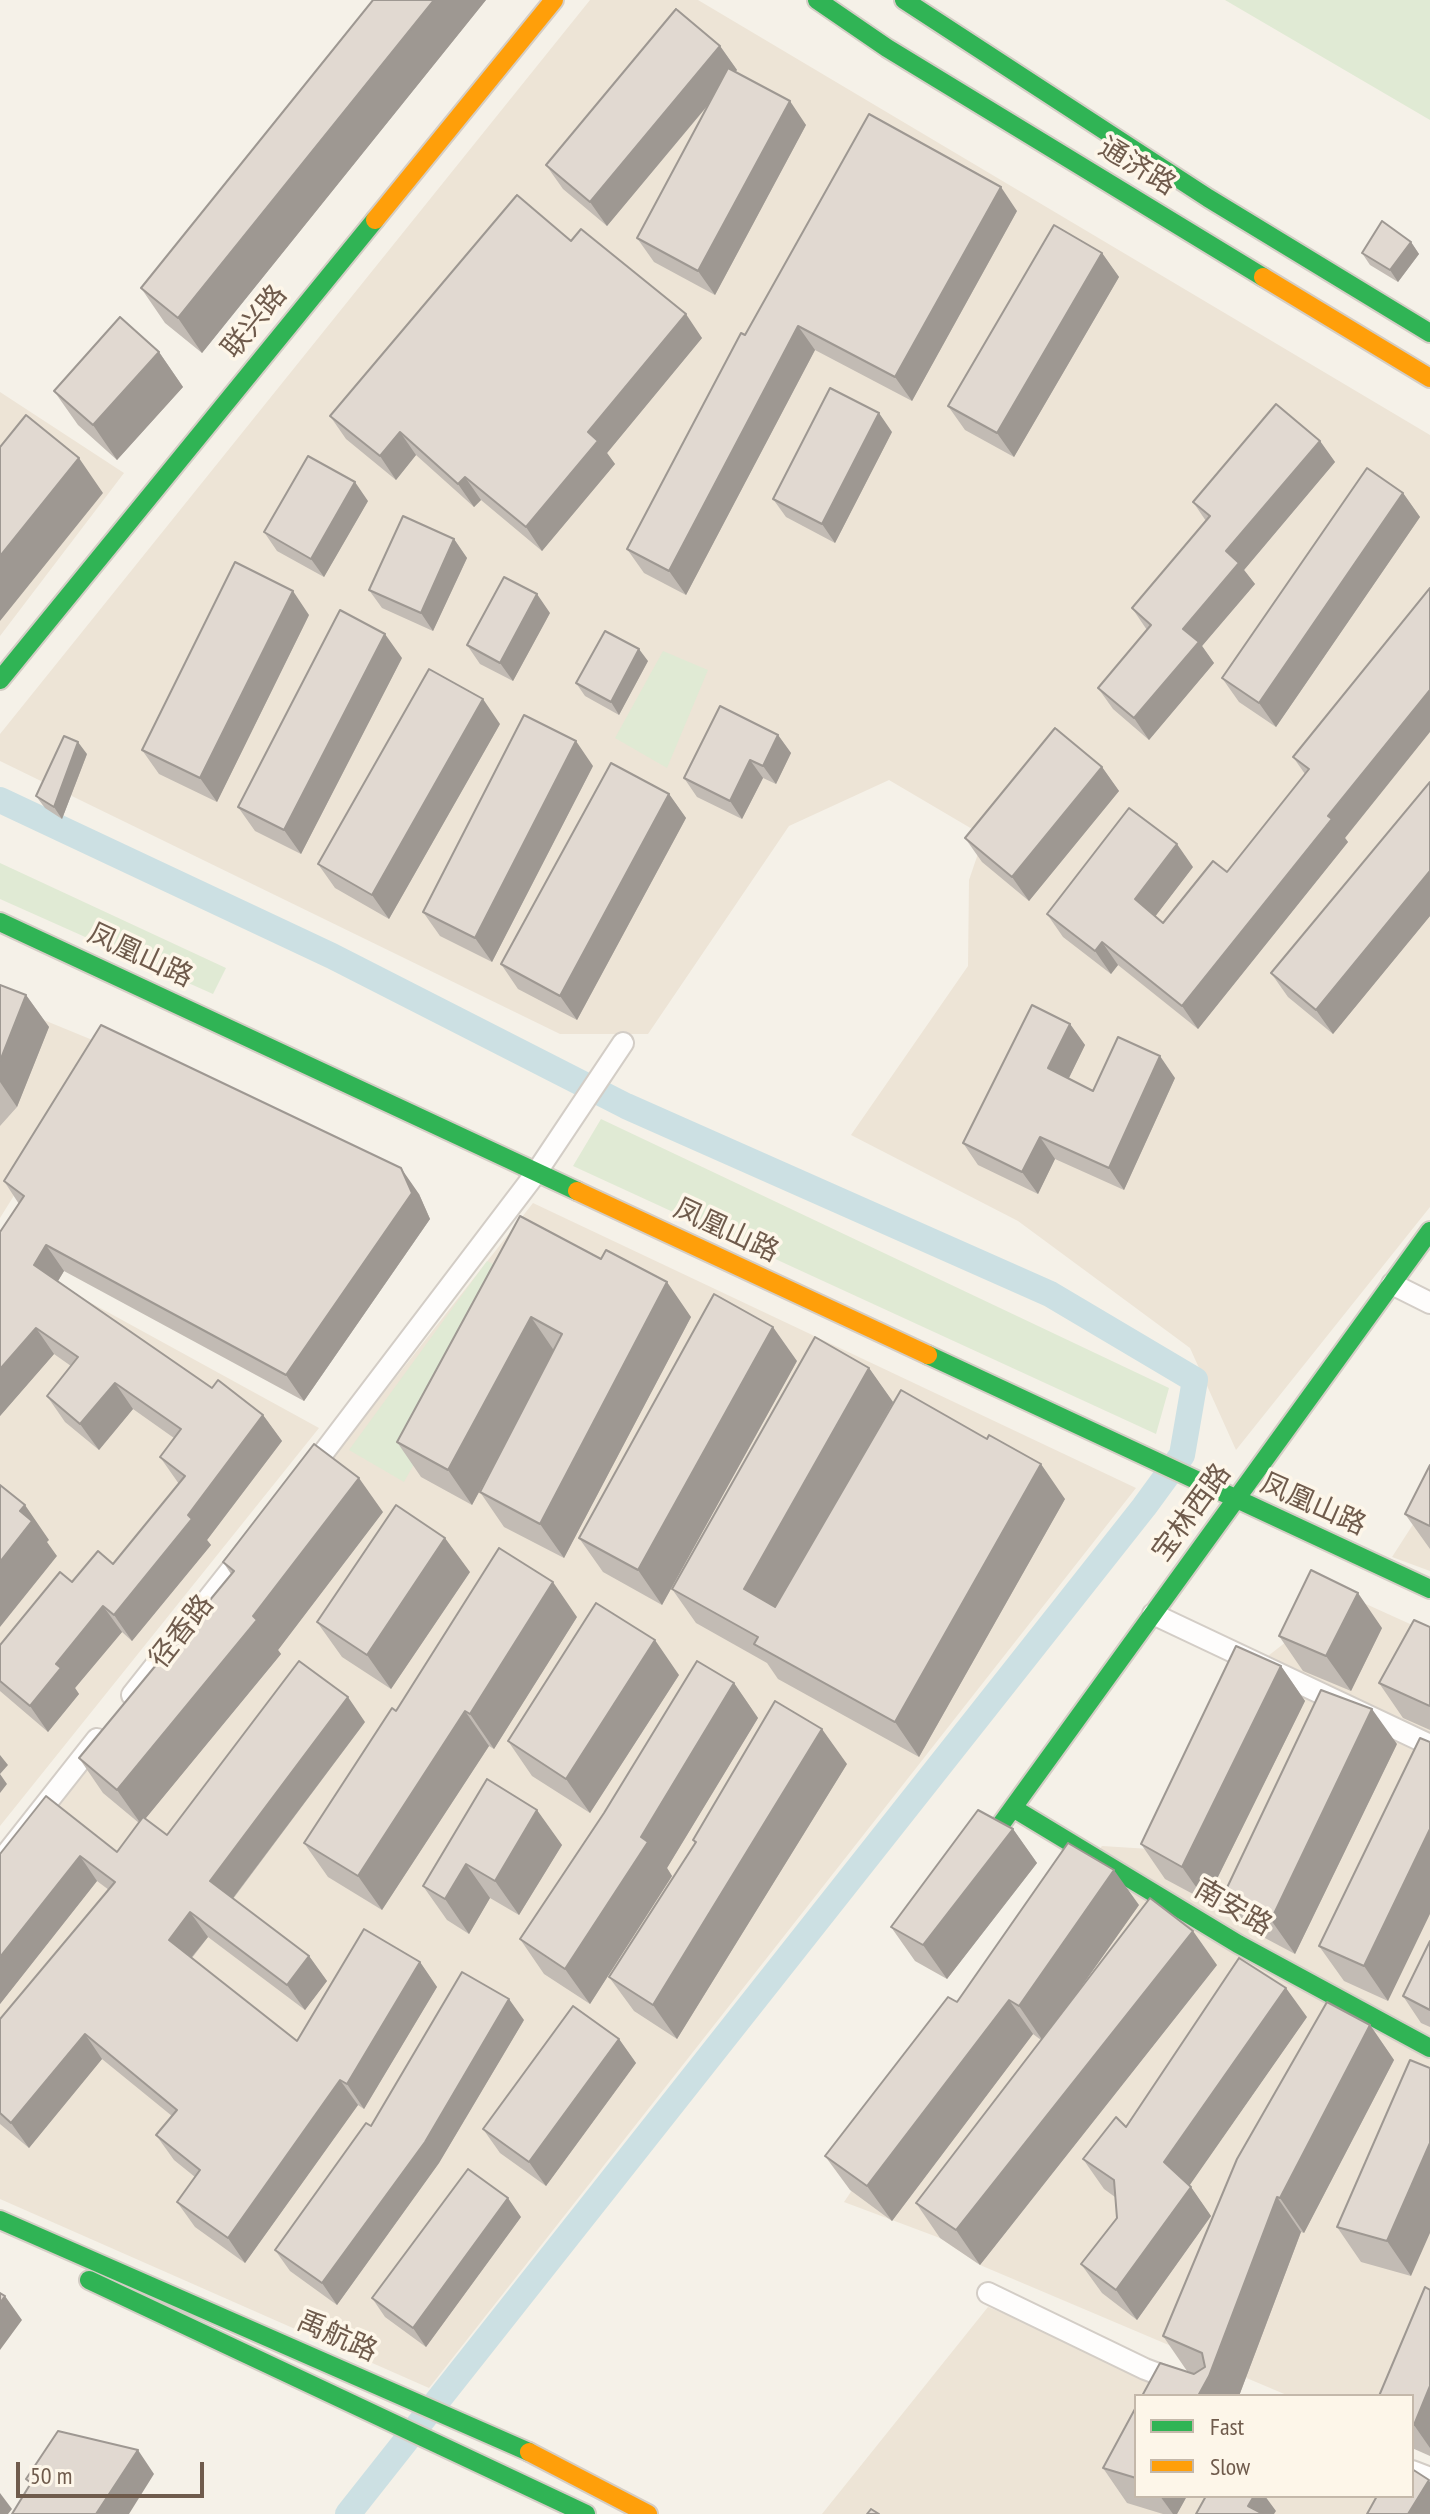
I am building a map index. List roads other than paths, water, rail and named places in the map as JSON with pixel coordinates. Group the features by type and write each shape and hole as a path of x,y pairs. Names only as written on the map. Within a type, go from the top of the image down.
{"street":[{"name":"联兴路","path":"0,680 554,0"},
{"name":"通济路","path":"817,0 887,48 1430,378"},
{"name":"通济路","path":"904,0 1208,198 1430,333"},
{"name":"凤凰山路","path":"0,922 1235,1501 1430,1589"},
{"path":"294,1490 536,1173 623,1043"},
{"name":"宝林西路","path":"999,1827 1430,1231"},
{"path":"1392,1284 1430,1303"},
{"name":"径香路","path":"0,1862 255,1539"},
{"path":"1153,1614 1430,1745"},
{"name":"南安路","path":"1013,1808 1238,1944 1430,2048"},
{"name":"禹航路","path":"0,2220 483,2431 648,2514"},
{"name":"禹航路","path":"0,2240 385,2421 464,2454 586,2514"},
{"path":"988,2293 1145,2369 1212,2394"}],"waterway":[{"path":"0,800 332,956 626,1106 1050,1294 1195,1380 1182,1455 1144,1507 348,2514"}]}
